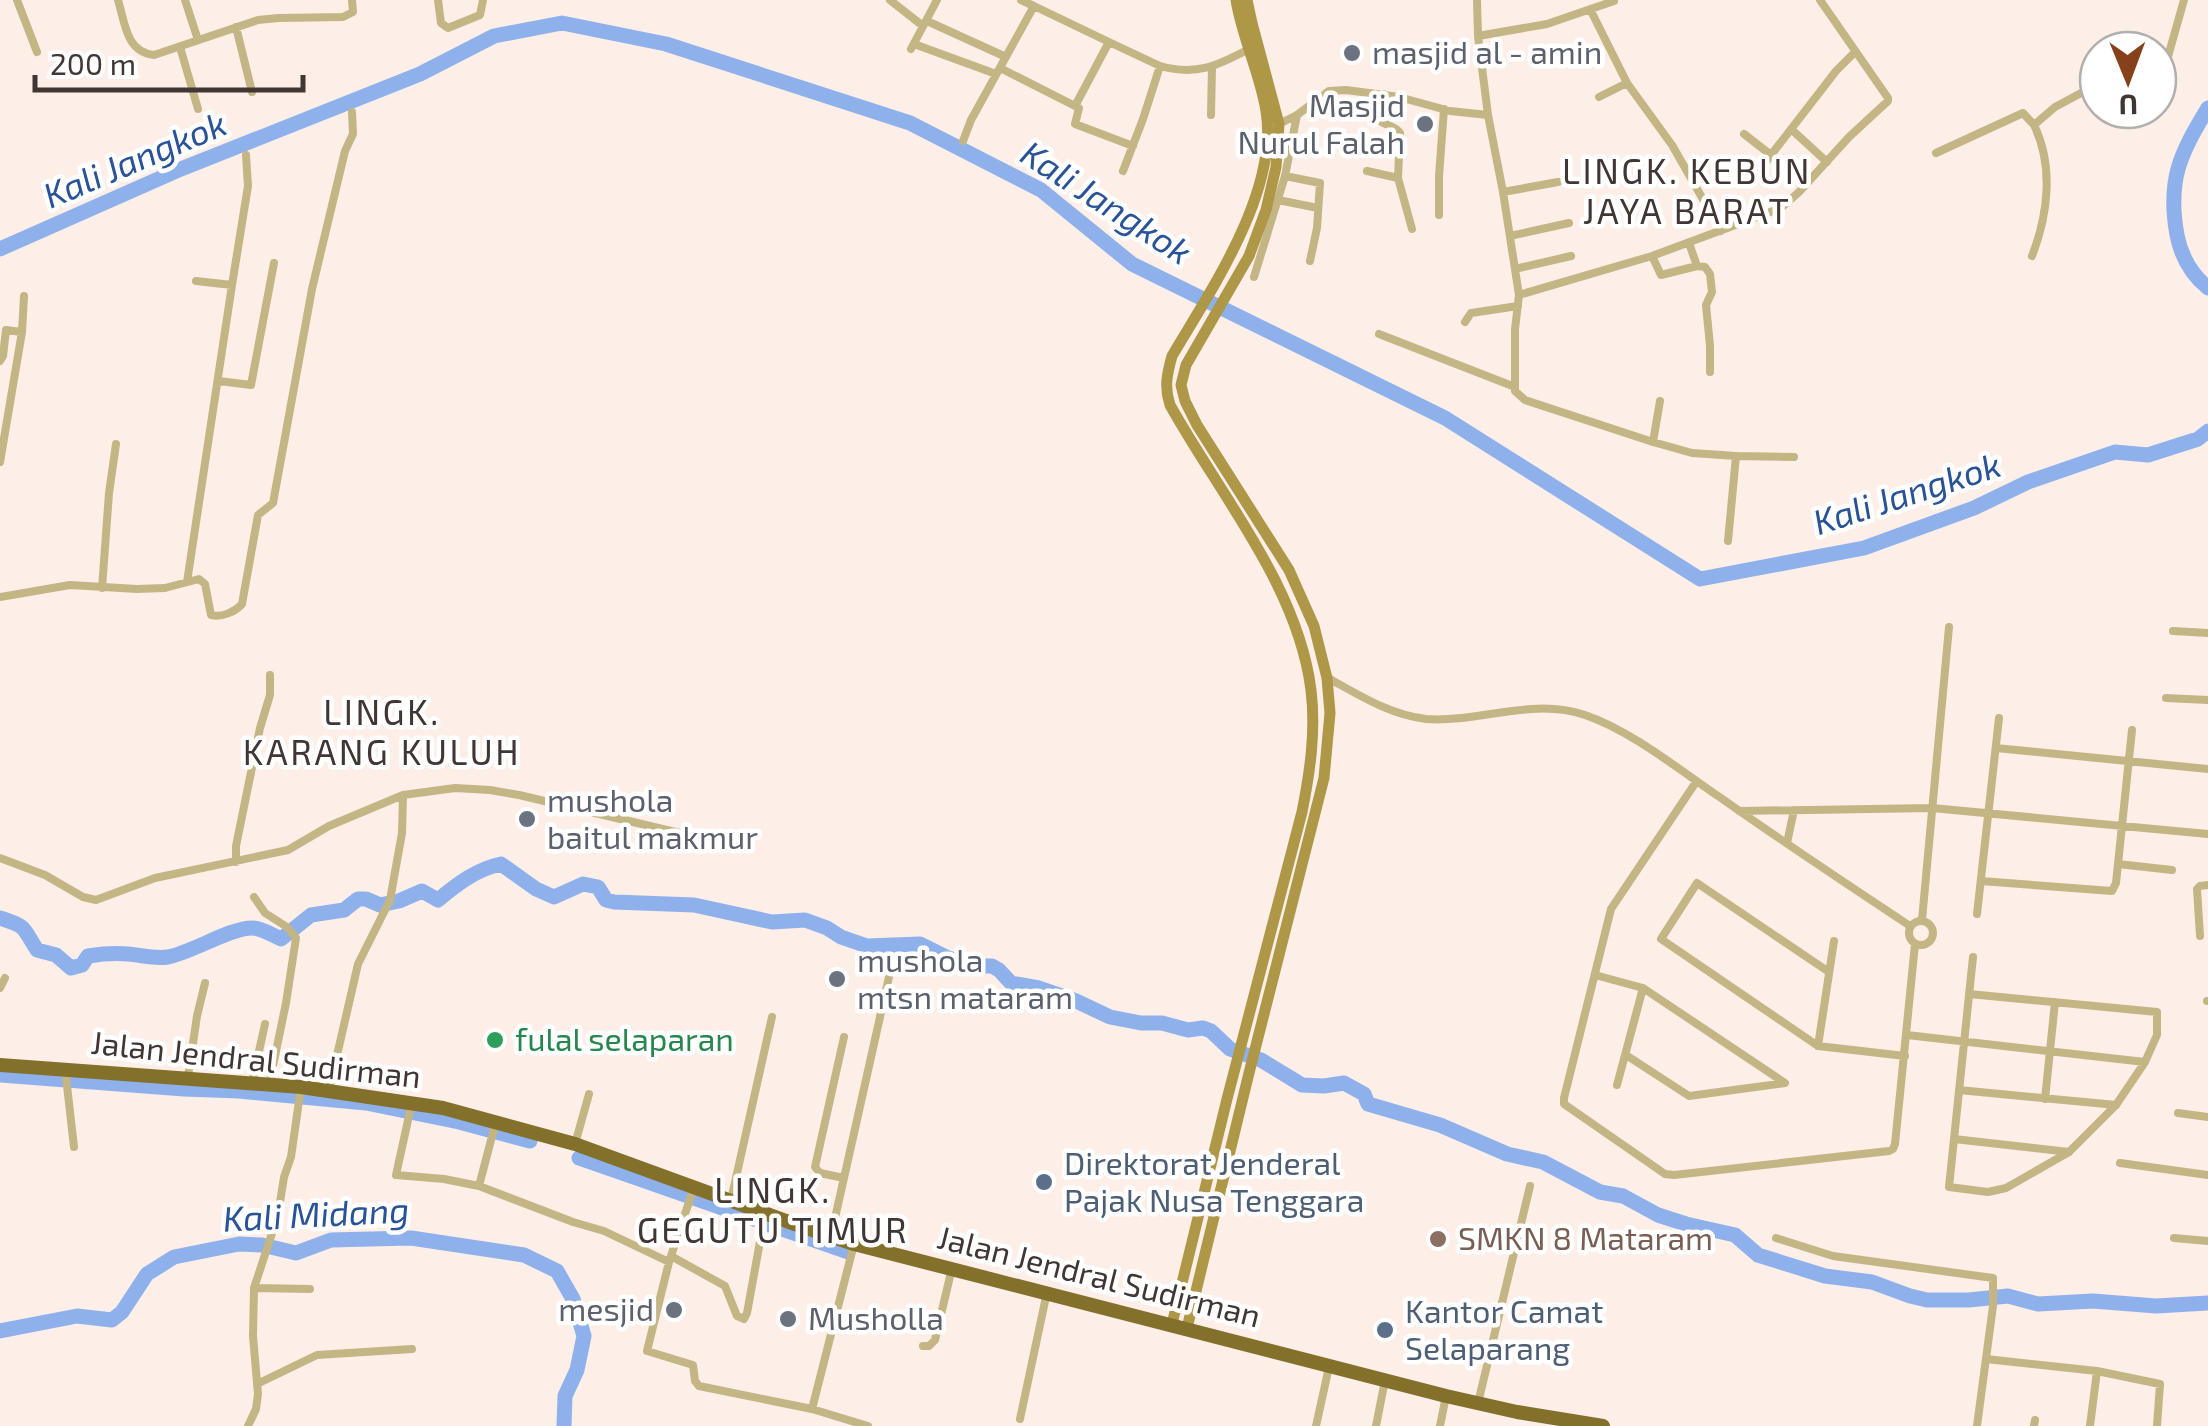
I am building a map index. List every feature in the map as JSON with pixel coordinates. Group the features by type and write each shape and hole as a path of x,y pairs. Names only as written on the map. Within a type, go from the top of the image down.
{"highway":[{"name":"Jalan Jendral Sudirman","path":"0,1065 66,1076 269,1084 300,1095 329,1090 575,1144 854,1244 1446,1396 1602,1426"}],"main road":[{"path":"1180,1326 1235,1070 1302,812 1314,726 1307,663 1294,622 1261,553 1186,435 1167,396 1172,356 1246,222 1274,125 1236,0"},
{"path":"1180,1326 1324,778 1330,713 1327,678 1314,626 1297,586 1197,424 1182,392 1182,373 1249,256 1272,186 1274,125 1248,0"}],"street":[{"path":"17,0 37,52"},
{"path":"118,0 130,42 135,49 154,56 236,27 278,18 344,17 353,12 352,0"},
{"path":"185,0 198,40"},
{"path":"438,0 441,24 448,28 480,15 483,0"},
{"path":"890,0 925,24 1006,57"},
{"path":"937,0 912,46 998,71 1080,109 1075,124 1133,146"},
{"path":"1022,0 1160,66 1188,70 1212,67 1248,49"},
{"path":"1477,0 1488,115 1519,295 1515,329 1518,395 1692,452 1794,456"},
{"path":"1519,295 1721,231 1781,208 1799,192 1848,137 1888,102 1820,0"},
{"path":"2176,30 2184,0"},
{"path":"1478,36 1547,24 1614,1"},
{"path":"962,141 1034,6"},
{"path":"1590,9 1627,83 1672,145 1721,231"},
{"path":"236,27 252,92"},
{"path":"1075,106 1109,42"},
{"path":"180,47 198,109"},
{"path":"1755,178 1836,71 1855,52"},
{"path":"1122,170 1160,66"},
{"path":"1211,115 1212,67"},
{"path":"1599,97 1627,83"},
{"path":"1274,125 1298,116 1329,91 1361,90 1488,115"},
{"path":"1384,94 1377,118 1400,133 1398,178 1412,229"},
{"path":"2034,126 2078,95"},
{"path":"1439,215 1444,109"},
{"path":"0,596 70,585 165,588 199,579 204,582 208,610 213,616 236,610 242,604 257,517 273,502 312,289 353,134 352,112"},
{"path":"1936,154 2023,113 2034,126 2046,165 2045,211 2032,256"},
{"path":"1254,277 1285,176 1298,116"},
{"path":"1790,129 1826,162"},
{"path":"1744,134 1770,155"},
{"path":"188,582 248,186 246,156"},
{"path":"1367,171 1398,178"},
{"path":"1285,176 1320,182 1310,261"},
{"path":"1504,192 1558,182"},
{"path":"1278,200 1318,208"},
{"path":"1510,236 1569,223"},
{"path":"1689,242 1697,266"},
{"path":"1515,269 1570,256"},
{"path":"1652,256 1661,275 1697,266 1705,267 1710,274 1712,292 1706,305 1710,372"},
{"path":"218,381 251,385 274,263"},
{"path":"196,281 232,285"},
{"path":"0,462 22,332 24,296"},
{"path":"1465,322 1471,314 1518,306"},
{"path":"0,360 3,330 22,332"},
{"path":"1379,334 1515,387"},
{"path":"1653,442 1660,401"},
{"path":"102,588 116,444"},
{"path":"1728,541 1736,456"},
{"path":"1922,920 1949,628"},
{"path":"2173,631 2208,634"},
{"path":"236,862 254,754 270,696 270,675"},
{"path":"1327,678 1404,715 1444,719 1553,708 1608,724 1910,926"},
{"path":"2166,698 2208,700"},
{"path":"1977,914 1999,718"},
{"path":"1981,881 2108,892 2115,888 2132,730"},
{"path":"1996,748 2208,768"},
{"path":"1696,782 1611,909 1564,1098 1564,1104 1666,1174 1893,1149 1915,944 1909,936 1910,926"},
{"path":"0,858 45,875 83,898 96,900 145,881 288,850 328,826 403,796 455,788 490,790 561,804 726,844"},
{"path":"329,1090 358,964 390,900 404,821 403,796"},
{"path":"1739,811 1932,808 2208,834"},
{"path":"1787,843 1794,810"},
{"path":"2118,864 2172,870"},
{"path":"1829,972 1697,883 1661,939 1818,1046 1905,1056"},
{"path":"2200,936 2197,889 2208,885"},
{"path":"254,897 265,913 296,938 269,1084"},
{"path":"1910,926 1922,920 1930,924 1933,936 1926,944 1915,944"},
{"path":"1818,1046 1834,941"},
{"path":"1969,994 2157,1012 2157,1035 2145,1062 2116,1106 2069,1152 2006,1188 1988,1192 1949,1187 1964,1041 1969,994 1973,957"},
{"path":"831,1236 893,959"},
{"path":"1594,975 1643,988 1785,1084 1688,1096 1626,1054"},
{"path":"0,988 5,978"},
{"path":"188,1078 205,983"},
{"path":"1618,1085 1643,988"},
{"path":"2046,1098 2055,1002"},
{"path":"731,1200 772,1017"},
{"path":"252,1084 265,1024"},
{"path":"1907,1035 2145,1062"},
{"path":"844,1037 815,1167 820,1173 844,1178"},
{"path":"66,1076 74,1148"},
{"path":"1959,1090 2116,1106"},
{"path":"575,1144 590,1094"},
{"path":"248,1426 256,1409 254,1288 274,1229 296,1138 300,1095"},
{"path":"410,1110 396,1176 479,1186 604,1231 725,1286 737,1316 744,1319 765,1213"},
{"path":"2178,1113 2208,1117"},
{"path":"479,1186 494,1128"},
{"path":"1954,1139 2069,1152"},
{"path":"2120,1163 2208,1175"},
{"path":"694,1186 670,1259 648,1351 693,1366 699,1386 812,1409 868,1426"},
{"path":"1478,1403 1530,1186"},
{"path":"1776,1238 1833,1256 1993,1278 1993,1306 1977,1426"},
{"path":"2174,1238 2208,1241"},
{"path":"812,1409 854,1244"},
{"path":"922,1346 930,1346 935,1340 952,1268"},
{"path":"254,1288 310,1289"},
{"path":"1020,1420 1047,1292"},
{"path":"257,1384 318,1355 412,1349"},
{"path":"1986,1359 2097,1371 2160,1384 2157,1426"},
{"path":"1316,1426 1330,1365"},
{"path":"2090,1426 2097,1371"},
{"path":"1376,1426 1385,1380"},
{"path":"1440,1426 1446,1396"}],"waterway":[{"name":"Kali Jangkok","path":"0,249 181,169 420,74 494,36 562,23 666,44 910,123 1041,190 1132,264 1445,418 1700,579 1864,548 1974,508 2028,482 2115,452 2148,455 2198,439 2208,431"},
{"name":"Kali Jangkok","path":"2208,108 2183,154 2174,198 2181,250 2192,271 2208,288"},
{"path":"0,918 20,926 37,950 56,955 71,968 82,965 88,956 168,957 243,929 259,929 281,939 311,915 344,910 358,899 380,905 422,891 438,900 468,878 501,864 554,897 583,884 598,887 606,900 614,902 694,905 772,922 805,920 867,946 920,944 948,958 992,966 1011,983 1074,1000 1110,1017 1188,1030 1203,1028 1230,1049 1261,1060 1302,1085 1344,1083 1364,1094 1368,1104 1440,1125 1507,1154 1543,1162 1600,1192 1623,1196 1658,1215 1686,1224 1735,1235 1758,1255 1825,1276 1872,1282 1927,1300 2008,1296 2038,1304 2208,1303"},
{"path":"0,1075 366,1103 530,1141"},
{"path":"579,1158 848,1252"},
{"name":"Kali Midang","path":"0,1331 77,1316 112,1320 122,1312 147,1274 174,1257 239,1244 296,1253 331,1240 411,1238 524,1255 557,1271 573,1299 584,1336 577,1370 565,1396 564,1426"}],"place":[{"name":"masjid al - amin","path":"1352,53"},
{"name":"Masjid Nurul Falah","path":"1425,124"},
{"name":"mushola baitul makmur","path":"527,819"},
{"name":"mushola mtsn mataram","path":"837,979"},
{"name":"fulal selaparan","path":"495,1040"},
{"name":"Direktorat Jenderal Pajak Nusa Tenggara","path":"1044,1182"},
{"name":"SMKN 8 Mataram","path":"1438,1239"},
{"name":"mesjid","path":"674,1310"},
{"name":"Musholla","path":"788,1319"},
{"name":"Kantor Camat Selaparang","path":"1385,1330"}],"district":[{"name":"LINGK. KEBUN JAYA BARAT","path":"1687,192"},
{"name":"LINGK. KARANG KULUH","path":"382,733"},
{"name":"LINGK. GEGUTU TIMUR","path":"773,1211"}]}
